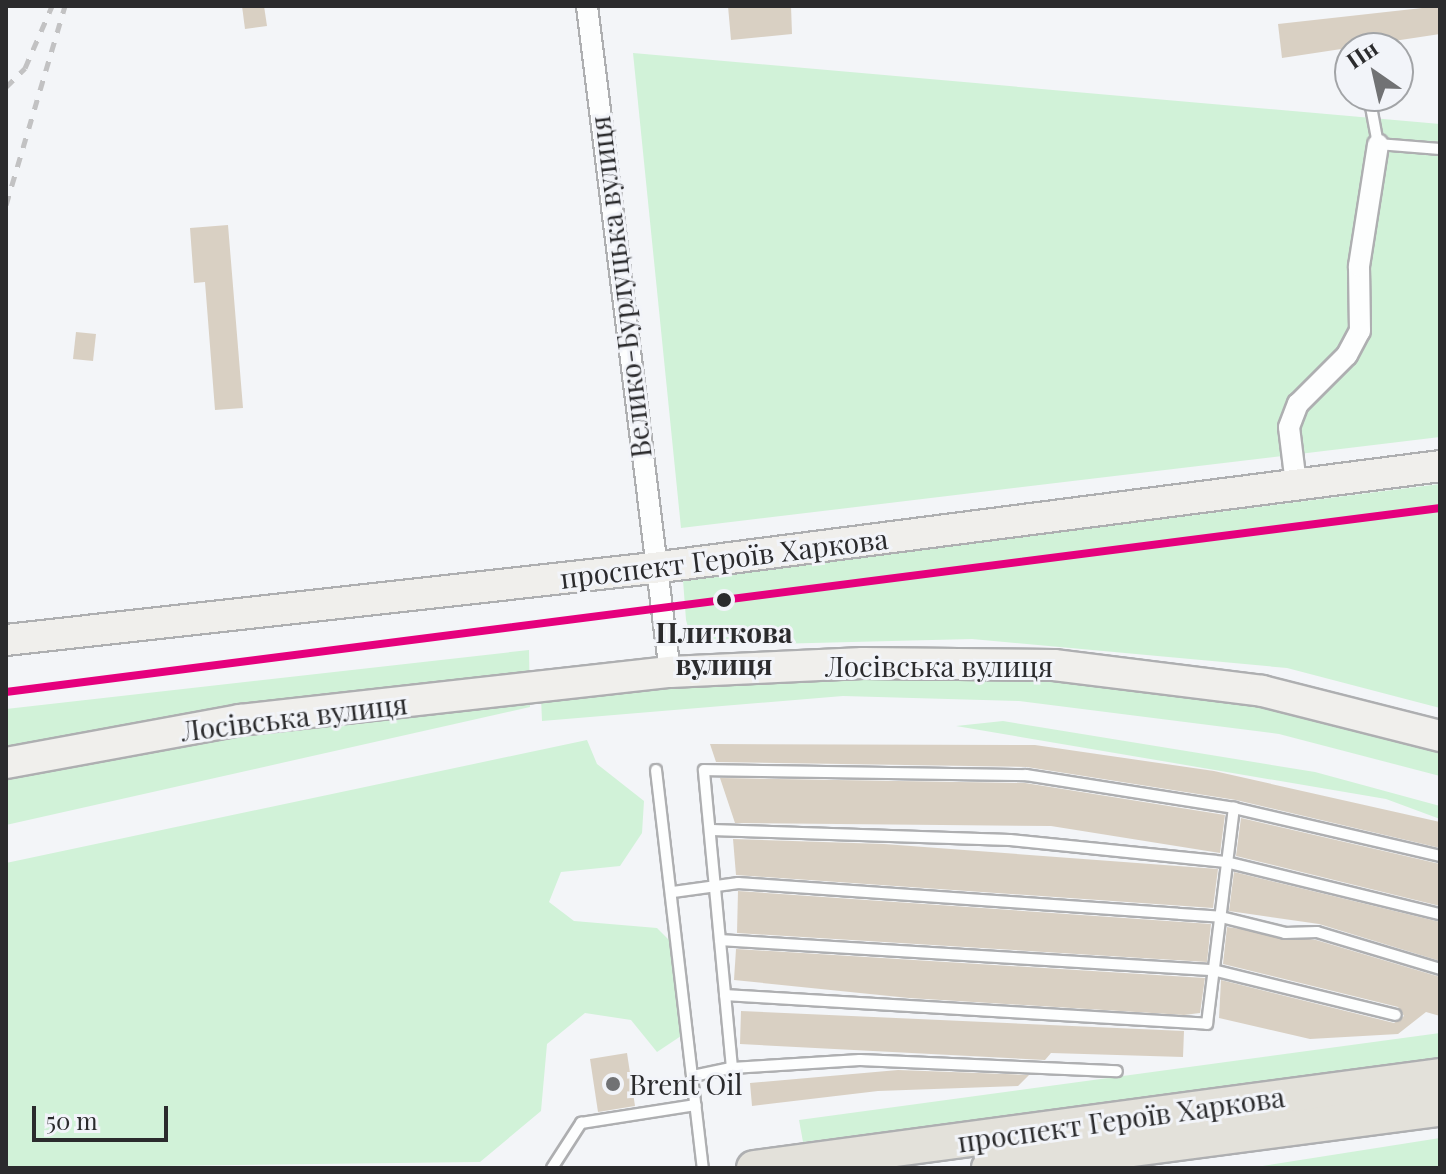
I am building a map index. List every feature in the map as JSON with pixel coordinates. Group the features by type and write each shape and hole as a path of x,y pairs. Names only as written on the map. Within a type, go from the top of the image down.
{"main road":[{"name":"проспект Героїв Харкова","path":"754,1168 1440,1076"},
{"name":"проспект Героїв Харкова","path":"989,1168 1440,1109"}],"street":[{"name":"Велико-Бурлуцька вулиця","path":"587,6 653,568"},
{"path":"1296,484 1289,427 1298,404 1347,355 1360,331 1359,266 1378,144"},
{"name":"проспект Героїв Харкова","path":"6,640 653,568 1440,466"},
{"path":"653,568 670,672"},
{"name":"Лосівська вулиця","path":"6,763 240,720 670,672 863,663 1054,665 1262,691 1440,736"}],"lane":[{"path":"1372,112 1378,144 1440,149"},
{"path":"656,770 673,892 703,1168"},
{"path":"732,1068 704,770 1026,775 1234,808 1384,837 1440,856"},
{"path":"725,995 1207,1024 1216,917 1234,808"},
{"path":"712,830 1010,840 1226,862 1440,914"},
{"path":"673,892 715,889 738,883 1216,917 1285,933 1317,932 1440,969"},
{"path":"720,940 1213,970 1396,1015"},
{"path":"693,1076 732,1068 860,1060 1117,1071"},
{"path":"552,1168 581,1123 696,1105"}],"green space":[{"path":"633,53 1440,124 1440,437 681,528"},
{"path":"1440,484 1440,708 1287,668 972,639 693,646 686,620 683,580"},
{"path":"529,650 530,707 6,825 6,709"},
{"path":"1086,669 1440,736 1440,776 1279,734 1019,701 843,696 542,721 541,698 643,681"},
{"path":"1003,721 1315,772 1440,806 1440,819 1386,799 956,726"},
{"path":"587,740 597,764 644,801 642,833 620,866 561,872 549,902 574,921 657,928 669,940 681,1036 657,1052 631,1020 585,1013 547,1044 541,1111 480,1162 6,1168 6,863"},
{"path":"1440,1033 1440,1061 803,1142 799,1120"},
{"path":"1440,1138 1440,1168 1250,1168"}],"building":[{"path":"242,6 264,6 267,26 245,29"},
{"path":"728,6 791,6 792,34 731,40"},
{"path":"1440,6 1440,34 1414,38 1414,32 1334,32 1334,50 1282,58 1278,24"},
{"path":"228,225 243,408 215,410 205,282 194,283 190,228"},
{"path":"76,332 96,334 93,361 73,359"},
{"path":"710,744 1035,745 1214,771 1440,822 1440,848 1236,800 1027,767 716,762"},
{"path":"720,778 1025,783 1225,815 1220,853 1051,826 735,823"},
{"path":"1241,818 1440,864 1440,906 1236,856"},
{"path":"733,839 884,844 1218,869 1213,908 736,875"},
{"path":"1234,872 1440,922 1440,961 1319,924 1229,911"},
{"path":"738,891 1211,924 1207,962 737,933"},
{"path":"1227,927 1316,940 1440,977 1440,1016 1426,1012 1398,1034 1310,1039 1219,1018 1221,980 1394,1023 1404,1016 1398,1007 1223,964"},
{"path":"736,949 1205,978 1200,1013 1184,1015 909,998 734,980"},
{"path":"741,1011 1184,1031 1183,1057 1051,1053 1045,1060 740,1044"},
{"name":"Brent Oil","path":"627,1053 635,1106 598,1112 590,1059"},
{"path":"898,1070 1029,1075 1018,1086 878,1091 752,1106 750,1083"}],"railway":[{"path":"6,87 25,68 52,6"},
{"path":"6,205 65,6"}],"transit line":[{"path":"6,692 1440,508"}],"place":[{"name":"Плиткова вулиця","path":"724,600"},
{"name":"Brent Oil","path":"613,1084"}]}
